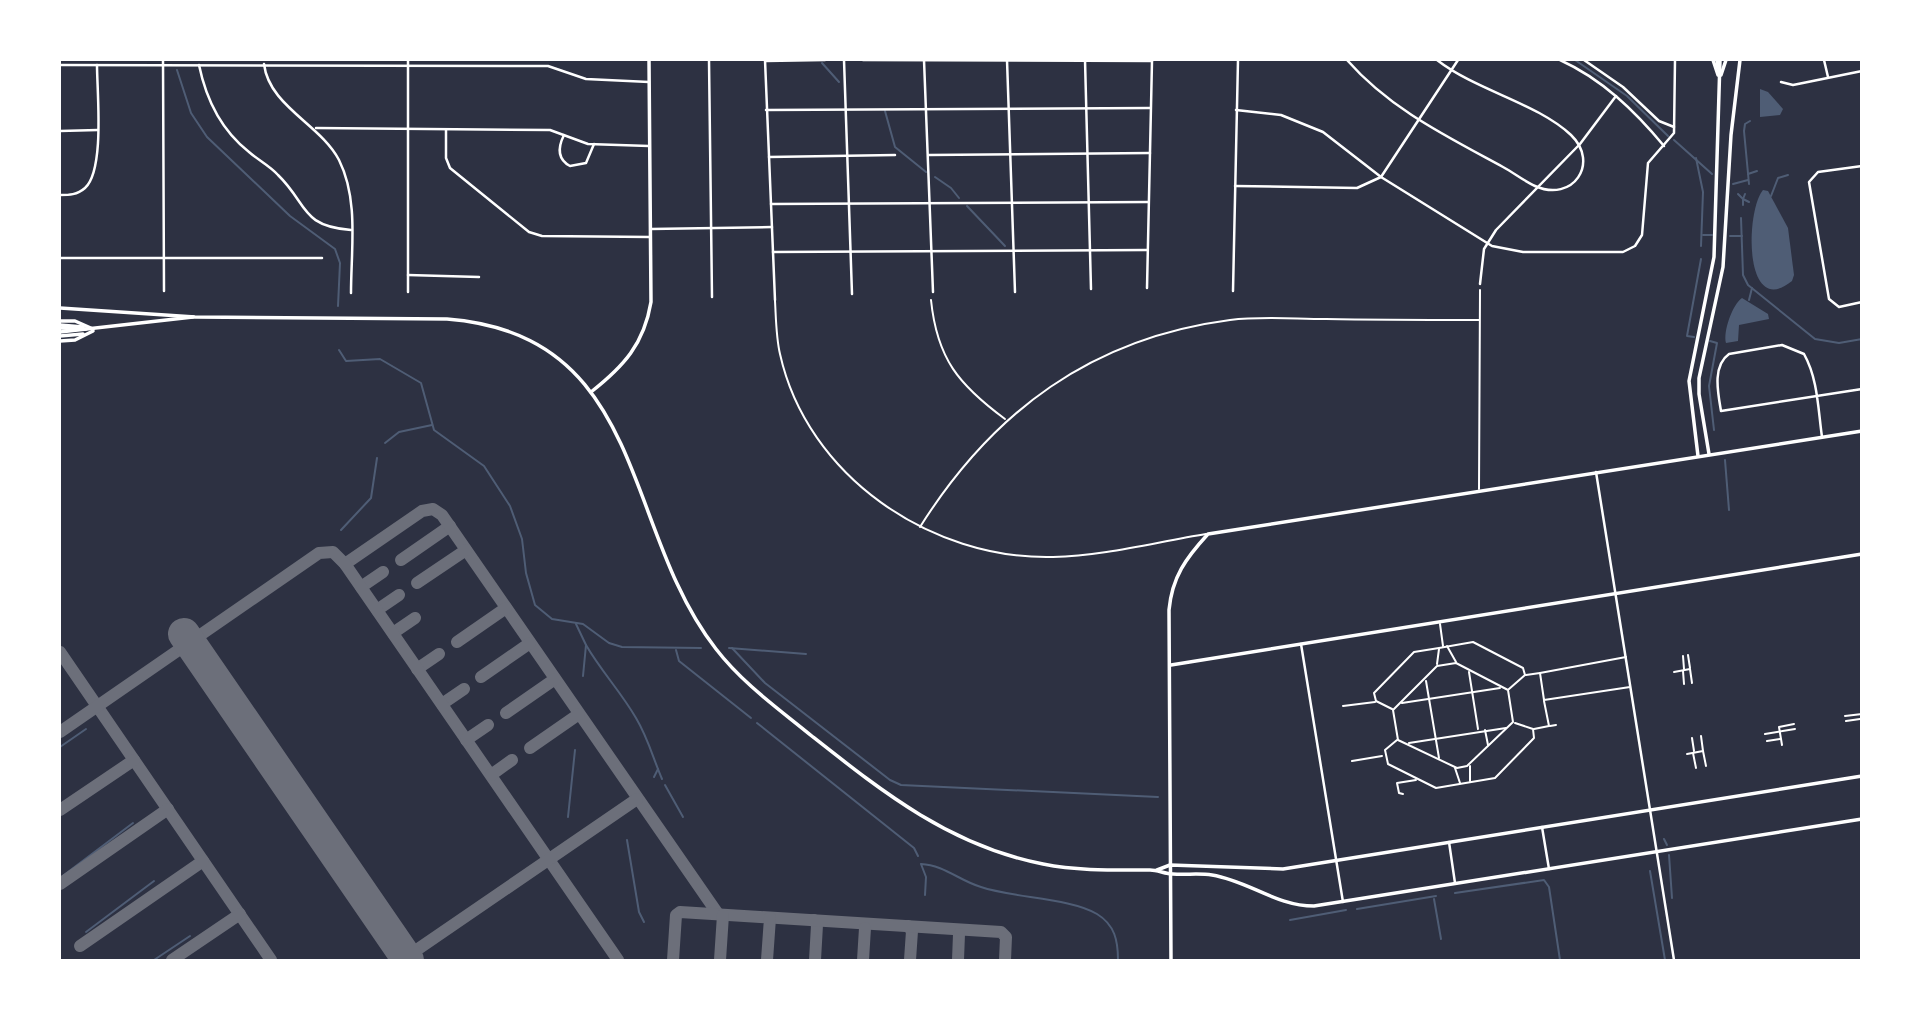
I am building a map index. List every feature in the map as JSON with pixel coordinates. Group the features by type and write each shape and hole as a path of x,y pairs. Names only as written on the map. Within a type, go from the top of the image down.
{"street":[{"path":"163,60 164,291"},
{"path":"591,392 621,366 646,329 651,302 649,60"},
{"path":"709,60 712,297"},
{"path":"825,60 765,60 779,352 799,408 819,443 867,493 920,527 995,552 1052,557 1861,430"},
{"path":"844,60 852,294"},
{"path":"863,60 1152,60 1147,288"},
{"path":"924,60 933,292"},
{"path":"1007,60 1015,292"},
{"path":"1085,60 1091,289"},
{"path":"1233,291 1238,60"},
{"path":"1347,60 1367,81 1418,122 1537,187 1564,189 1575,183 1582,167 1580,144 1563,128 1451,70 1437,60"},
{"path":"1235,186 1351,188 1368,185 1381,177 1458,60"},
{"path":"1560,60 1600,82 1642,119 1664,146"},
{"path":"1584,60 1623,87 1659,121 1674,127"},
{"path":"1236,110 1267,112 1306,124 1343,144 1381,177 1487,244 1523,252 1611,253 1631,249 1640,239 1645,221 1646,168 1664,146 1674,127 1675,60"},
{"path":"1698,456 1689,381 1714,257 1720,60"},
{"path":"1709,454 1699,378 1723,267 1731,135 1740,60"},
{"path":"1824,60 1828,76"},
{"path":"60,65 408,62 548,66 586,79 649,82"},
{"path":"408,62 408,292"},
{"path":"264,64 272,88 329,143 347,178 351,195 351,293"},
{"path":"60,195 74,195 86,188 95,170 98,130 97,65"},
{"path":"199,65 206,93 232,136 284,180 307,215 326,226 351,230"},
{"path":"1781,82 1793,85 1861,71"},
{"path":"1480,284 1487,244 1496,230 1580,144 1616,96"},
{"path":"766,110 1150,108"},
{"path":"316,128 550,130 578,142 649,146"},
{"path":"446,129 446,158 450,168 529,232 542,236 650,237"},
{"path":"60,131 98,130"},
{"path":"564,134 559,150 561,158 570,166 586,163 594,144"},
{"path":"928,155 1150,153"},
{"path":"769,157 895,155"},
{"path":"1861,166 1818,172 1810,182 1829,299 1839,307 1861,302"},
{"path":"771,204 1148,202"},
{"path":"651,229 772,227"},
{"path":"773,252 1147,250"},
{"path":"60,258 322,258"},
{"path":"408,275 479,277"},
{"path":"1479,491 1480,290"},
{"path":"931,300 937,336 958,379 978,400 1006,420"},
{"path":"60,307 195,317 433,318 472,322 532,344 567,368 604,408 620,438 687,606 717,650 765,699 889,797 953,835 998,853 1042,864 1083,869 1155,870 1170,874 1217,876 1294,905 1343,902 1861,819"},
{"path":"60,330 95,330 195,317"},
{"path":"920,527 945,488 1006,420 1051,385 1119,350 1198,326 1265,318 1479,320"},
{"path":"60,330 75,324 95,330"},
{"path":"60,330 75,340 95,330"},
{"path":"1822,437 1816,396 1812,367 1804,354 1782,345 1729,354 1723,358 1718,366 1721,411 1816,396 1861,389"},
{"path":"1595,472 1675,961"},
{"path":"1171,961 1169,610 1173,582 1182,564 1208,534"},
{"path":"1171,665 1861,554"},
{"path":"1393,710 1437,666 1441,647 1439,622"},
{"path":"1376,702 1374,692 1414,652 1441,647 1473,642 1523,668 1525,675"},
{"path":"1301,644 1343,902"},
{"path":"1447,646 1456,663 1508,690"},
{"path":"1688,655 1692,683"},
{"path":"1683,656 1684,684"},
{"path":"1508,690 1525,675 1557,667 1626,657"},
{"path":"1437,666 1456,663"},
{"path":"1674,672 1690,670"},
{"path":"1469,671 1478,730"},
{"path":"1539,673 1549,726"},
{"path":"1426,679 1439,759"},
{"path":"1544,700 1631,687"},
{"path":"1401,703 1430,701 1500,688"},
{"path":"1508,690 1513,722"},
{"path":"1343,706 1376,702 1393,710"},
{"path":"1393,710 1398,740"},
{"path":"1845,716 1861,717"},
{"path":"1846,721 1861,717"},
{"path":"1398,740 1455,767 1470,764 1513,722"},
{"path":"1513,722 1533,729 1556,725"},
{"path":"1782,745 1779,727 1794,724"},
{"path":"1408,743 1478,730 1507,728"},
{"path":"1485,729 1488,746"},
{"path":"1398,740 1385,750 1384,756 1388,764 1436,788 1495,778 1534,738 1533,729"},
{"path":"1765,734 1795,729"},
{"path":"1701,736 1706,766"},
{"path":"1692,738 1696,768"},
{"path":"1767,741 1781,739"},
{"path":"1687,754 1703,751"},
{"path":"1352,761 1384,756"},
{"path":"1470,764 1470,782"},
{"path":"1455,767 1461,784"},
{"path":"1155,870 1170,866 1274,869 1861,776"},
{"path":"1404,794 1399,793 1397,783 1419,779"},
{"path":"1542,827 1549,869"},
{"path":"1448,842 1455,883"}],"water":[{"path":"1760,89 1768,92 1783,109 1780,115 1760,117"},
{"path":"1763,190 1768,191 1788,228 1794,275 1792,281 1776,289 1765,286 1757,275 1753,258 1753,219"},
{"path":"1742,298 1768,314 1769,319 1739,325 1738,341 1726,343 1729,319"}],"waterway":[{"path":"1575,60 1627,96 1668,136"},
{"path":"822,63 839,82"},
{"path":"177,70 191,113 207,137 290,216 335,249 340,263 338,306"},
{"path":"885,111 895,147 926,172"},
{"path":"1749,184 1744,131 1745,124 1750,121"},
{"path":"1674,140 1712,174"},
{"path":"1696,158 1703,192 1701,246"},
{"path":"1748,174 1757,171"},
{"path":"1771,196 1778,178 1788,175"},
{"path":"935,177 951,188 959,198"},
{"path":"1733,184 1748,180"},
{"path":"1738,194 1743,199 1743,205"},
{"path":"1745,194 1743,199 1749,202"},
{"path":"967,206 1005,246"},
{"path":"1741,218 1743,275 1748,285 1815,339 1839,343 1862,339"},
{"path":"1703,235 1712,235"},
{"path":"1730,236 1742,236"},
{"path":"1694,337 1687,336 1701,259"},
{"path":"1749,300 1752,288"},
{"path":"1710,341 1717,343 1709,386 1714,430"},
{"path":"339,350 346,361 380,359 421,383 434,430 484,466 510,506 522,539 526,573 535,605 552,619 583,624 609,643 622,647 701,648"},
{"path":"385,443 399,432 432,425"},
{"path":"341,530 371,498 377,458"},
{"path":"1725,460 1729,510"},
{"path":"576,624 586,645 583,676"},
{"path":"586,645 636,718 662,779"},
{"path":"729,648 806,654"},
{"path":"732,648 765,683 890,780 901,785 1158,797"},
{"path":"676,650 679,661 751,718"},
{"path":"757,723 914,848 918,856"},
{"path":"60,747 86,729"},
{"path":"568,817 575,750"},
{"path":"654,777 658,769"},
{"path":"665,785 683,817"},
{"path":"60,878 133,823"},
{"path":"1664,839 1667,845"},
{"path":"627,840 639,912 644,922"},
{"path":"1669,855 1672,898"},
{"path":"925,895 926,877 921,864 937,867 994,891 1057,901 1086,909 1103,918 1112,928 1118,960"},
{"path":"1650,871 1665,960"},
{"path":"1455,893 1544,880 1549,887 1560,960"},
{"path":"86,932 154,881"},
{"path":"1357,909 1436,896"},
{"path":"1434,899 1441,939"},
{"path":"1290,920 1346,910"},
{"path":"154,960 190,936"}],"taxiway":[{"path":"345,564 422,511 433,509 442,515 718,914"},
{"path":"401,560 450,526"},
{"path":"417,583 466,550"},
{"path":"60,732 319,553 333,552 345,564 618,960"},
{"path":"361,587 383,572"},
{"path":"377,610 399,595"},
{"path":"457,642 506,608"},
{"path":"393,633 415,618"},
{"path":"481,677 530,643"},
{"path":"60,652 271,960"},
{"path":"417,669 439,654"},
{"path":"506,713 555,679"},
{"path":"442,704 464,689"},
{"path":"530,748 579,714"},
{"path":"466,740 488,725"},
{"path":"60,810 134,760"},
{"path":"491,775 512,760"},
{"path":"402,960 637,799"},
{"path":"60,884 168,809"},
{"path":"80,946 203,861"},
{"path":"673,960 676,915 680,912 1001,932 1006,937 1005,960"},
{"path":"172,960 240,914"},
{"path":"720,960 723,915"},
{"path":"767,960 770,918"},
{"path":"814,920 817,925 815,960"},
{"path":"908,926 912,931 910,960"},
{"path":"863,960 865,928"},
{"path":"958,960 959,934"}],"runway":[{"path":"184,634 408,960"}]}
